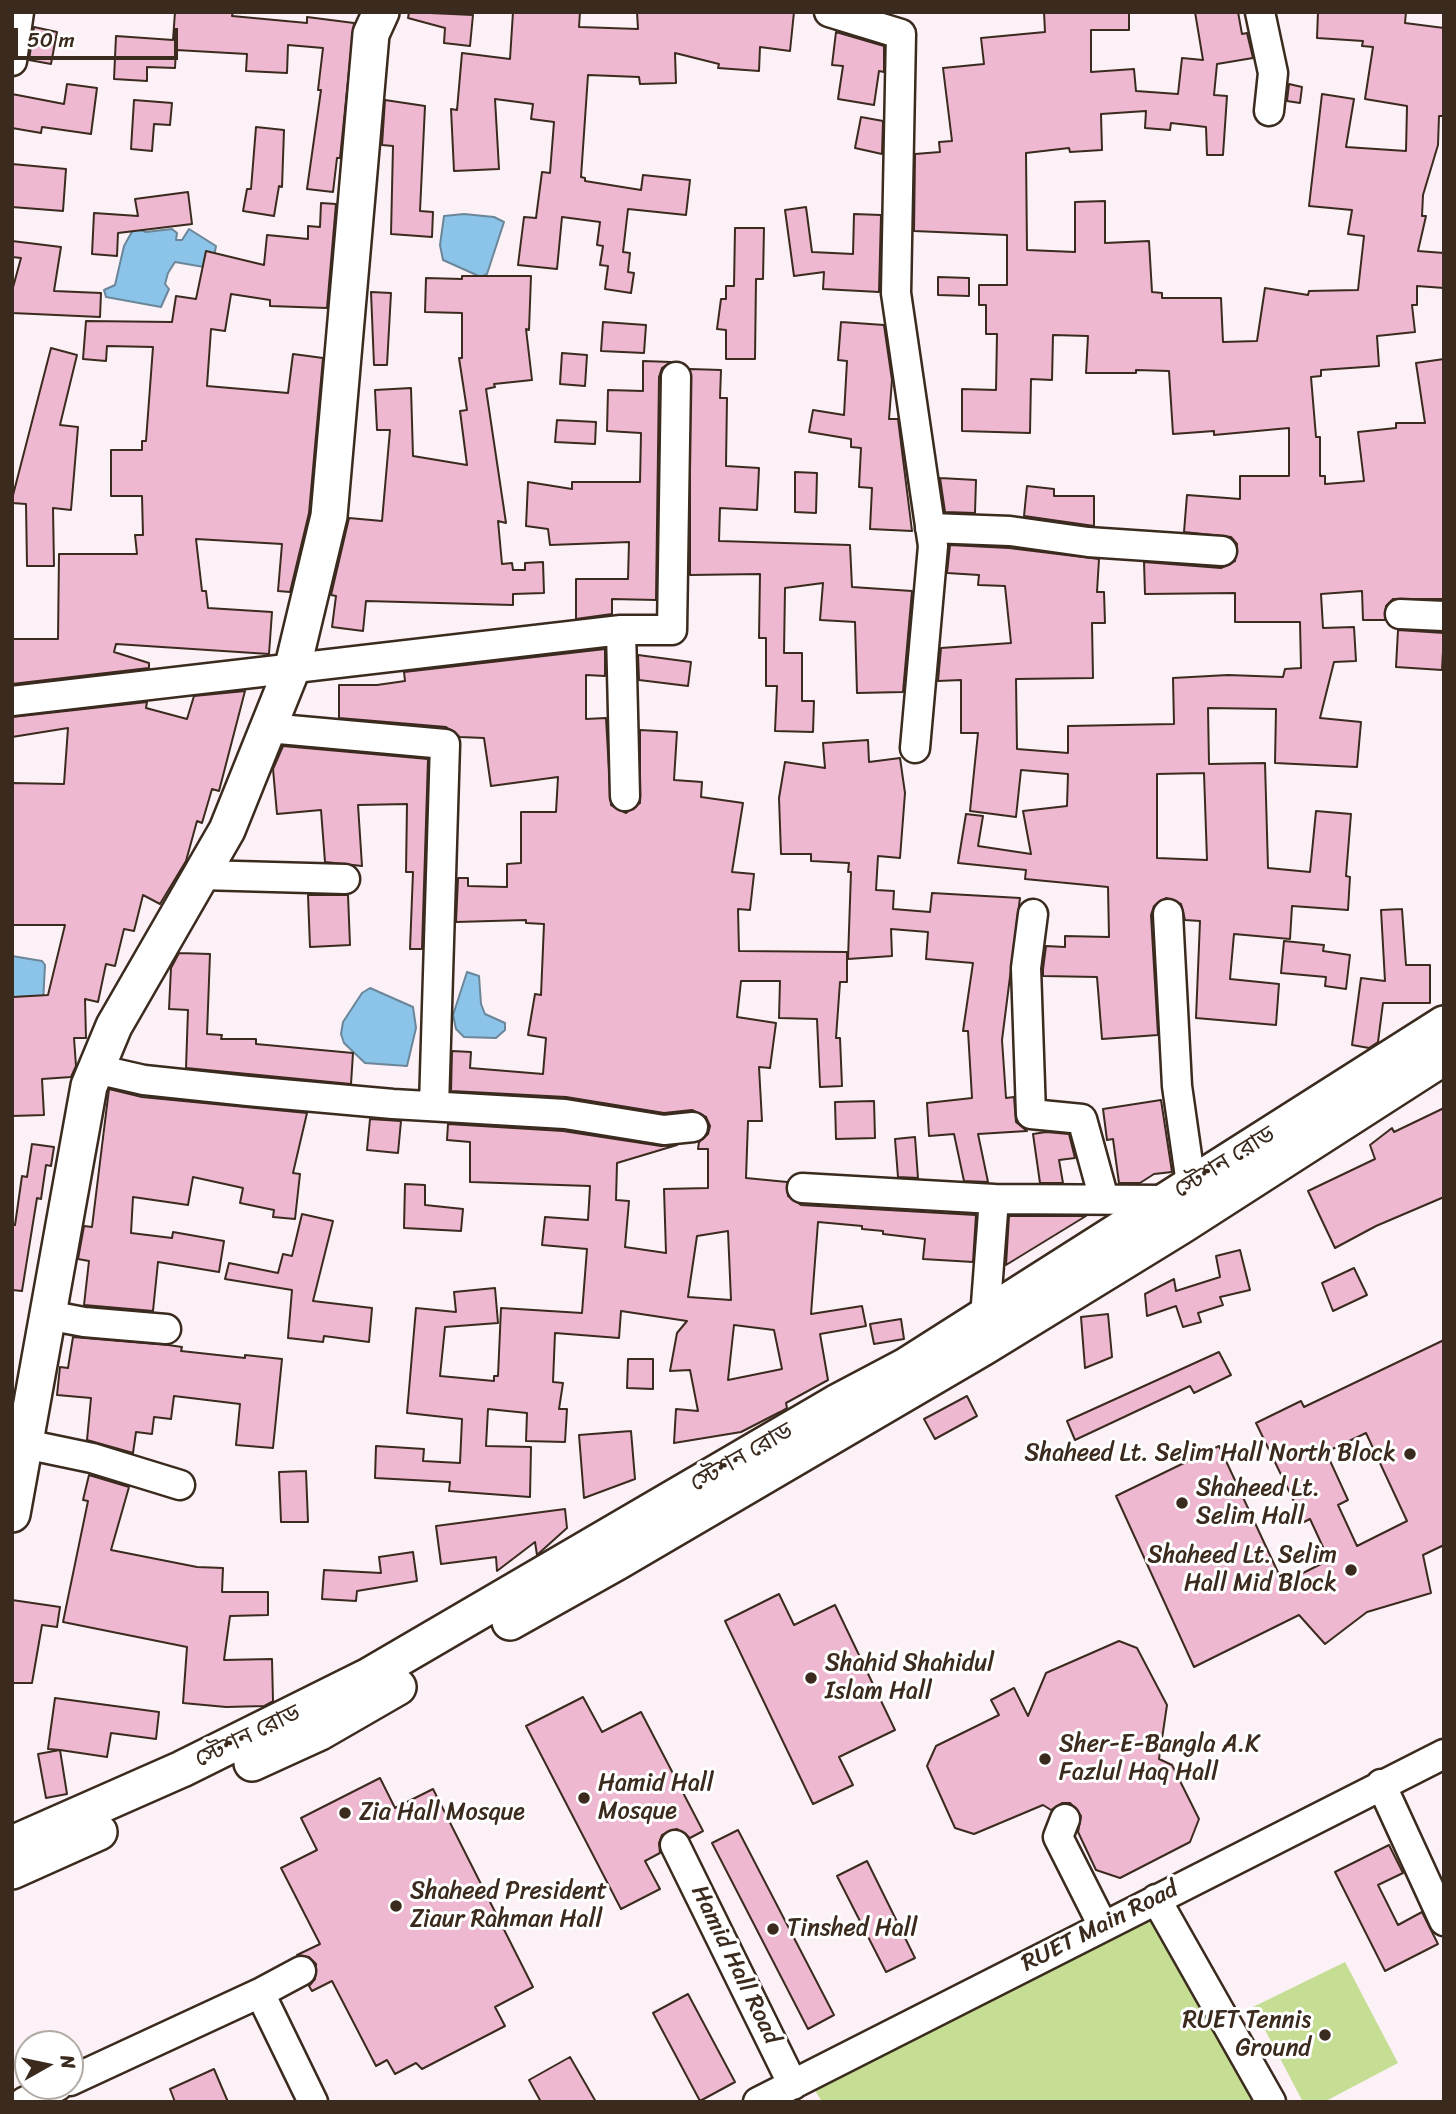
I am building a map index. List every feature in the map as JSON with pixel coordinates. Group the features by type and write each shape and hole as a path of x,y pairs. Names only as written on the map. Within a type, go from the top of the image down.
{"main road":[{"path":"12,1514 89,1086 114,1027 227,830 293,666 329,516 371,34 381,12"},
{"name":"স্টেশন রোড","path":"12,1844 182,1769 367,1677 985,1317 1444,1024"},
{"name":"স্টেশন রোড","path":"12,1871 320,1732 617,1563 1007,1333 1444,1057"}],"street":[{"path":"13,54 19,12"},
{"path":"829,12 901,34 896,293 933,545 915,748"},
{"path":"1260,12 1273,73 1269,111"},
{"path":"12,701 293,666 415,656 621,630 672,630 676,377"},
{"path":"930,528 1010,531 1088,542 1222,551"},
{"path":"1400,614 1444,616"},
{"path":"621,630 625,796"},
{"path":"268,728 445,744 434,1105"},
{"path":"201,875 345,879"},
{"path":"1033,914 1026,968 1031,1114 1082,1119 1104,1199"},
{"path":"802,1188 994,1199 1104,1199 1179,1192 1177,1086 1168,914"},
{"path":"96,1069 144,1080 565,1114 664,1130 693,1127"},
{"path":"985,1317 994,1199"},
{"path":"47,1315 84,1322 166,1329"},
{"path":"24,1444 92,1458 180,1485"},
{"name":"RUET Main Road","path":"758,2102 1444,1754"},
{"path":"1381,1784 1444,1921"},
{"path":"1065,1819 1058,1837 1103,1926"},
{"name":"Hamid Hall Road","path":"675,1845 793,2085"},
{"path":"1156,1899 1271,2102"},
{"path":"84,2075 260,1993 301,1971"},
{"path":"260,1993 313,2102"}],"green space":[{"path":"1156,1899 1263,2102 822,2102 808,2078"},
{"name":"RUET Tennis Ground","path":"1345,1962 1398,2063 1324,2102 1303,2102 1253,2007"}],"water":[{"path":"464,214 494,217 504,222 487,274 481,277 443,260 440,245 444,216"},
{"path":"134,228 146,232 172,229 177,233 176,240 182,240 189,229 216,246 213,262 204,267 175,262 168,273 165,284 169,289 161,307 106,297 104,290 115,285 124,246"},
{"path":"12,956 42,961 45,965 43,1003 12,1011"},
{"path":"467,972 479,976 481,1004 485,1014 505,1023 505,1030 496,1038 464,1037 456,1029 453,1015"},
{"path":"370,988 413,1007 416,1028 407,1066 365,1063 344,1043 341,1034 343,1022 362,993"}],"building":[{"path":"175,12 233,12 232,16 307,23 307,17 354,23 340,158 337,158 333,192 307,189 321,90 318,90 323,48 288,45 287,73 246,71 247,54 176,50 175,68 147,67 147,81 114,79 116,36 173,40"},
{"path":"409,12 473,15 470,46 444,43 445,28 408,18"},
{"path":"513,12 580,12 579,27 638,29 637,12 794,12 790,51 760,47 759,71 718,68 719,64 675,53 676,83 640,84 639,77 588,75 581,177 585,178 585,181 641,190 643,175 690,180 686,215 628,209 623,252 630,253 628,272 634,273 631,293 605,289 608,266 600,265 603,246 597,245 600,222 562,217 557,269 518,265 524,217 536,218 542,172 550,173 554,122 531,119 533,104 495,99 499,169 454,171 451,109 457,110 462,53 510,59"},
{"path":"1044,12 1129,12 1129,30 1091,30 1091,72 1134,69 1136,91 1178,94 1182,58 1203,60 1195,12 1238,12 1242,34 1247,33 1253,58 1217,64 1214,95 1227,96 1223,155 1207,155 1206,127 1171,123 1170,130 1145,128 1146,111 1101,114 1102,150 1070,152 1069,148 1026,153 1027,250 1075,252 1075,202 1105,201 1105,243 1149,241 1152,292 1162,293 1162,298 1221,298 1223,342 1257,341 1265,288 1308,295 1309,291 1358,290 1364,236 1348,234 1352,210 1309,206 1322,94 1354,99 1346,147 1406,151 1407,106 1365,99 1373,47 1362,46 1363,41 1317,38 1318,12 1406,12 1405,23 1444,28 1444,116 1439,116 1438,145 1423,195 1422,216 1426,216 1418,251 1444,253 1444,288 1417,286 1417,305 1412,305 1415,332 1377,336 1379,366 1321,370 1321,376 1311,377 1316,437 1320,437 1320,476 1325,476 1325,484 1364,481 1358,432 1396,428 1396,423 1425,423 1416,363 1444,359 1444,599 1393,599 1386,606 1385,620 1363,620 1362,591 1321,594 1323,628 1354,627 1356,661 1334,662 1320,718 1361,722 1357,767 1275,763 1276,709 1208,708 1209,764 1265,763 1268,868 1310,872 1316,811 1351,814 1346,876 1350,877 1348,910 1292,906 1290,939 1234,934 1230,979 1279,984 1276,1025 1196,1018 1200,921 1185,920 1181,904 1166,898 1154,906 1151,915 1158,1035 1102,1039 1097,977 1043,976 1043,969 1046,946 1065,947 1065,936 1109,937 1108,887 1025,879 1026,870 958,863 966,814 983,816 978,846 1031,854 1023,811 1067,806 1068,774 1021,770 1016,817 970,811 978,733 961,733 961,680 938,681 941,648 1011,643 1005,586 978,585 979,575 947,573 950,545 1009,548 1099,559 1097,592 1104,592 1105,623 1092,623 1093,678 1016,679 1017,749 1068,753 1068,726 1174,724 1173,678 1228,675 1283,677 1285,669 1301,668 1300,622 1235,622 1235,593 1145,594 1144,562 1221,568 1235,561 1237,544 1231,537 1184,532 1187,495 1240,499 1240,476 1289,476 1289,428 1214,435 1214,431 1173,434 1169,371 1086,373 1088,336 1053,335 1052,380 1031,379 1030,433 962,431 962,389 996,390 997,334 986,334 986,305 979,305 979,285 1007,285 1007,235 914,231 915,154 940,152 939,142 952,141 943,68 984,64 981,38 1045,32","holes":["1204,773 1207,860 1157,858 1157,774"]},
{"path":"34,27 57,32 51,64 29,60"},
{"path":"836,32 884,46 884,72 879,71 874,105 838,99 843,66 832,65"},
{"path":"67,84 97,88 91,134 42,127 41,133 12,128 12,94 64,104"},
{"path":"1289,84 1302,87 1300,103 1287,101"},
{"path":"134,100 172,103 170,125 154,124 152,151 131,149"},
{"path":"385,100 425,106 420,211 433,212 432,237 391,234 393,146 382,145"},
{"path":"861,117 883,121 882,154 855,148"},
{"path":"256,127 284,130 282,187 279,186 274,216 243,211 247,189 251,189"},
{"path":"12,164 66,169 63,211 12,207"},
{"path":"188,192 192,224 118,233 117,256 92,254 94,213 138,216 135,199"},
{"path":"321,203 336,204 327,308 270,306 270,300 231,294 225,331 211,329 207,386 288,393 293,354 323,358 309,513 290,592 278,591 282,544 196,539 202,591 206,591 208,608 272,612 269,654 116,644 114,652 149,663 149,668 12,684 12,639 58,639 59,554 137,554 135,535 143,535 142,496 111,496 111,450 142,450 142,441 146,441 153,347 107,346 106,361 83,359 86,321 172,322 176,296 196,299 206,251 264,265 267,235 308,239 308,226 320,227"},
{"path":"806,207 812,252 853,254 854,214 881,215 879,292 823,289 824,272 794,276 785,210"},
{"path":"735,228 764,228 763,279 756,279 755,359 726,359 726,330 717,329 721,299 726,299 726,286 734,286"},
{"path":"12,241 61,247 54,291 101,293 100,317 12,313 12,291 21,258 12,257"},
{"path":"462,276 531,276 529,330 526,329 532,380 494,384 495,387 486,389 506,523 498,521 502,564 512,563 513,570 525,570 525,563 543,562 544,593 513,594 513,605 366,601 363,631 332,627 336,596 331,595 349,518 382,521 390,430 377,430 375,390 411,388 413,456 467,465 460,411 467,410 459,358 462,358 462,313 425,312 426,278 462,279"},
{"path":"938,277 969,278 969,296 938,295"},
{"path":"371,292 391,293 387,365 374,365"},
{"path":"603,322 646,325 644,353 601,351"},
{"path":"841,322 884,325 892,380 889,419 898,419 912,531 870,529 872,488 859,487 861,448 851,447 851,439 809,432 813,410 844,415 847,361 838,360"},
{"path":"51,348 77,355 60,425 78,427 71,510 53,508 54,566 27,566 26,504 12,503 12,499"},
{"path":"562,353 587,355 585,386 560,384"},
{"path":"643,361 671,362 662,368 659,377 656,600 612,599 612,614 576,619 576,579 628,579 629,542 550,545 548,529 526,526 528,482 572,489 572,482 640,482 641,433 607,431 608,390 643,391"},
{"path":"690,369 721,370 720,398 727,398 726,466 759,468 757,510 720,508 719,541 850,545 852,587 912,591 903,692 857,693 855,622 820,620 823,583 785,588 784,653 802,653 802,701 814,701 813,732 775,731 777,686 766,686 766,638 759,638 760,574 690,575"},
{"path":"557,420 596,422 595,444 555,442"},
{"path":"795,472 817,473 816,513 795,512"},
{"path":"940,478 976,480 975,513 945,512"},
{"path":"1027,486 1054,489 1054,496 1094,496 1094,526 1024,516"},
{"path":"1398,630 1444,633 1442,670 1396,667"},
{"path":"605,649 605,676 586,675 586,719 606,718 611,805 626,813 640,803 640,730 677,732 674,780 702,782 701,797 743,803 732,872 754,874 750,910 738,909 739,951 847,952 847,982 840,982 836,1038 840,1038 842,1086 820,1087 817,1019 779,1018 780,981 741,981 737,1017 776,1023 770,1068 759,1067 762,1121 748,1121 746,1178 787,1182 788,1196 801,1205 976,1215 973,1262 923,1259 925,1239 883,1234 883,1231 862,1229 862,1226 818,1222 811,1314 862,1306 866,1326 820,1334 828,1380 786,1403 787,1408 741,1432 674,1443 676,1409 698,1411 690,1370 670,1371 677,1333 687,1321 621,1311 619,1338 555,1333 553,1382 563,1383 559,1409 567,1409 565,1442 526,1441 527,1413 488,1409 486,1446 531,1447 530,1497 449,1491 450,1482 375,1478 376,1446 424,1449 423,1461 460,1463 462,1419 407,1413 416,1308 456,1312 454,1292 495,1288 498,1323 445,1327 440,1376 494,1381 494,1376 498,1376 501,1308 582,1313 587,1249 542,1245 545,1217 588,1220 590,1186 470,1182 470,1142 447,1140 448,1124 563,1131 661,1146 677,1145 617,1163 616,1200 629,1201 625,1247 666,1253 664,1189 708,1188 708,1149 698,1149 699,1142 708,1134 710,1126 706,1117 692,1110 664,1113 566,1097 451,1091 452,1051 471,1052 470,1068 543,1074 546,1038 528,1035 535,994 541,995 544,924 526,923 526,920 456,922 458,878 468,878 468,886 507,887 507,864 521,863 521,812 556,812 558,777 491,786 484,738 460,737 446,727 339,718 339,685 377,685 405,681 404,672","holes":["728,1231 731,1300 688,1297 697,1236","734,1325 774,1330 782,1369 728,1380"]},
{"path":"638,655 691,662 688,686 639,680"},
{"path":"245,691 219,791 212,789 202,823 197,821 186,861 160,904 143,895 134,931 124,929 115,966 106,964 98,1002 85,999 86,1038 74,1038 76,1066 71,1077 42,1079 44,1115 12,1116 13,997 48,995 65,925 12,925 12,783 64,784 68,728 12,737 12,717 147,702 146,708 187,719 194,696"},
{"path":"868,740 869,762 900,758 905,793 900,858 878,856 876,890 894,891 893,909 930,912 932,893 1020,898 1002,1040 1006,1098 1014,1097 1016,1122 1027,1131 978,1134 988,1182 964,1181 954,1134 929,1136 927,1103 972,1098 968,1031 963,1031 973,963 926,959 928,932 891,929 892,956 848,959 849,863 811,861 811,854 781,854 779,798 785,762 825,768 823,743"},
{"path":"283,746 428,759 422,949 410,949 413,872 406,872 407,804 358,805 362,866 325,862 321,810 277,814 273,769"},
{"path":"308,895 348,895 350,945 310,947"},
{"path":"1402,909 1406,965 1430,965 1430,1003 1383,1003 1378,1042 1369,1048 1352,1045 1361,978 1385,981 1381,910"},
{"path":"1284,941 1324,945 1323,951 1350,955 1346,989 1325,986 1326,977 1281,973"},
{"path":"179,953 210,954 207,1034 222,1035 221,1039 256,1039 256,1044 353,1053 351,1084 186,1068 188,1010 169,1009 171,968"},
{"path":"109,1089 142,1097 307,1113 293,1173 300,1174 295,1219 273,1217 274,1210 240,1203 243,1188 193,1177 188,1205 133,1197 131,1233 172,1238 173,1232 224,1241 219,1272 158,1262 153,1311 84,1305 89,1261 78,1259 84,1226 92,1227"},
{"path":"1161,1100 1172,1172 1154,1174 1140,1183 1119,1183 1113,1139 1107,1140 1103,1109"},
{"path":"874,1101 875,1138 836,1139 835,1102"},
{"path":"1444,1108 1444,1197 1376,1226 1335,1248 1308,1191 1375,1159 1370,1145 1392,1128 1394,1132"},
{"path":"370,1119 401,1121 398,1153 367,1150"},
{"path":"1033,1134 1069,1134 1075,1158 1059,1160 1063,1183 1040,1183"},
{"path":"915,1137 918,1178 898,1177 895,1139"},
{"path":"32,1144 54,1147 51,1166 46,1165 41,1199 37,1198 22,1291 12,1290 12,1225 15,1225 22,1176 27,1177"},
{"path":"405,1184 425,1185 425,1205 463,1209 461,1231 404,1228"},
{"path":"302,1214 333,1221 313,1301 372,1308 369,1342 324,1336 323,1342 288,1338 292,1290 225,1279 229,1263 278,1273 283,1254 292,1256"},
{"path":"1009,1216 1086,1216 1006,1265"},
{"path":"1240,1250 1250,1290 1220,1297 1223,1305 1198,1313 1201,1322 1183,1327 1176,1306 1147,1316 1145,1294 1174,1279 1176,1291 1220,1277 1216,1256"},
{"path":"1354,1268 1367,1295 1333,1311 1322,1283"},
{"path":"1108,1314 1112,1357 1085,1368 1081,1317"},
{"path":"901,1319 904,1339 874,1344 870,1324"},
{"path":"73,1337 168,1345 182,1347 181,1351 245,1358 245,1355 282,1359 273,1448 236,1445 240,1404 174,1396 171,1419 154,1417 152,1434 136,1432 133,1453 87,1440 91,1398 57,1395 60,1367 68,1368"},
{"name":"Shaheed Lt. Selim Hall","path":"1444,1340 1444,1545 1423,1555 1431,1593 1367,1612 1325,1644 1299,1615 1194,1667 1116,1496 1219,1446 1283,1583 1329,1560 1310,1519 1304,1522 1256,1423 1301,1401 1304,1407","holes":["1366,1433 1407,1521 1357,1546 1338,1505 1348,1500 1326,1452"]},
{"path":"1219,1352 1231,1375 1194,1393 1190,1386 1075,1440 1067,1421"},
{"path":"628,1359 653,1359 653,1389 627,1388"},
{"path":"967,1396 977,1416 935,1439 924,1419"},
{"path":"631,1431 635,1479 584,1498 579,1435"},
{"path":"306,1471 308,1522 281,1522 279,1472"},
{"path":"89,1475 129,1487 111,1550 197,1567 223,1568 222,1592 268,1592 268,1615 230,1616 224,1660 272,1659 273,1701 264,1706 226,1707 183,1703 187,1647 63,1622 88,1501 83,1500"},
{"path":"565,1509 567,1528 537,1555 535,1542 497,1571 496,1557 441,1564 436,1526"},
{"path":"413,1552 417,1581 357,1591 356,1601 322,1599 324,1570 381,1573 379,1557"},
{"name":"Shahid Shahidul Islam Hall","path":"779,1594 794,1625 835,1605 895,1730 839,1757 853,1785 813,1804 725,1621"},
{"path":"12,1600 60,1607 57,1627 42,1625 32,1683 12,1683"},
{"name":"Sher-E-Bangla A.K Fazlul Haq Hall","path":"1119,1641 1137,1648 1167,1705 1159,1759 1172,1765 1199,1819 1190,1842 1120,1878 1096,1870 1078,1832 1081,1816 1070,1803 1062,1803 1051,1810 1043,1805 974,1834 955,1828 927,1766 936,1746 999,1715 991,1700 1014,1688 1028,1716 1046,1673"},
{"path":"583,1697 602,1732 641,1712 703,1831 690,1838 677,1829 662,1835 660,1853 645,1861 660,1889 621,1909 526,1726"},
{"path":"55,1698 159,1712 156,1739 111,1733 107,1757 48,1749"},
{"path":"60,1750 67,1794 46,1798 38,1754"},
{"name":"Shaheed President Ziaur Rahman Hall","path":"380,1778 395,1808 433,1789 533,1987 495,2007 505,2026 422,2069 416,2063 395,2074 387,2060 376,2066 332,1981 312,1991 309,1986 315,1979 316,1964 309,1957 297,1955 320,1944 281,1868 317,1850 301,1818"},
{"name":"Tinshed Hall","path":"738,1830 834,2015 808,2029 712,1843"},
{"path":"1389,1845 1403,1873 1378,1885 1398,1925 1422,1912 1438,1944 1385,1971 1335,1872"},
{"name":"Tinshed Hall","path":"867,1861 915,1958 886,1972 837,1876"},
{"path":"688,1994 735,2082 700,2101 653,2013"},
{"path":"570,2057 596,2102 541,2102 529,2080"},
{"path":"214,2069 228,2102 175,2102 170,2089"}],"place":[{"name":"Shaheed Lt. Selim Hall North Block","path":"1410,1454"},
{"name":"Shaheed Lt. Selim Hall","path":"1182,1503"},
{"name":"Shaheed Lt. Selim Hall Mid Block","path":"1351,1570"},
{"name":"Shahid Shahidul Islam Hall","path":"811,1678"},
{"name":"Sher-E-Bangla A.K Fazlul Haq Hall","path":"1045,1759"},
{"name":"Hamid Hall Mosque","path":"584,1798"},
{"name":"Zia Hall Mosque","path":"345,1813"},
{"name":"Shaheed President Ziaur Rahman Hall","path":"396,1906"},
{"name":"Tinshed Hall","path":"773,1929"},
{"name":"RUET Tennis Ground","path":"1325,2035"}]}
